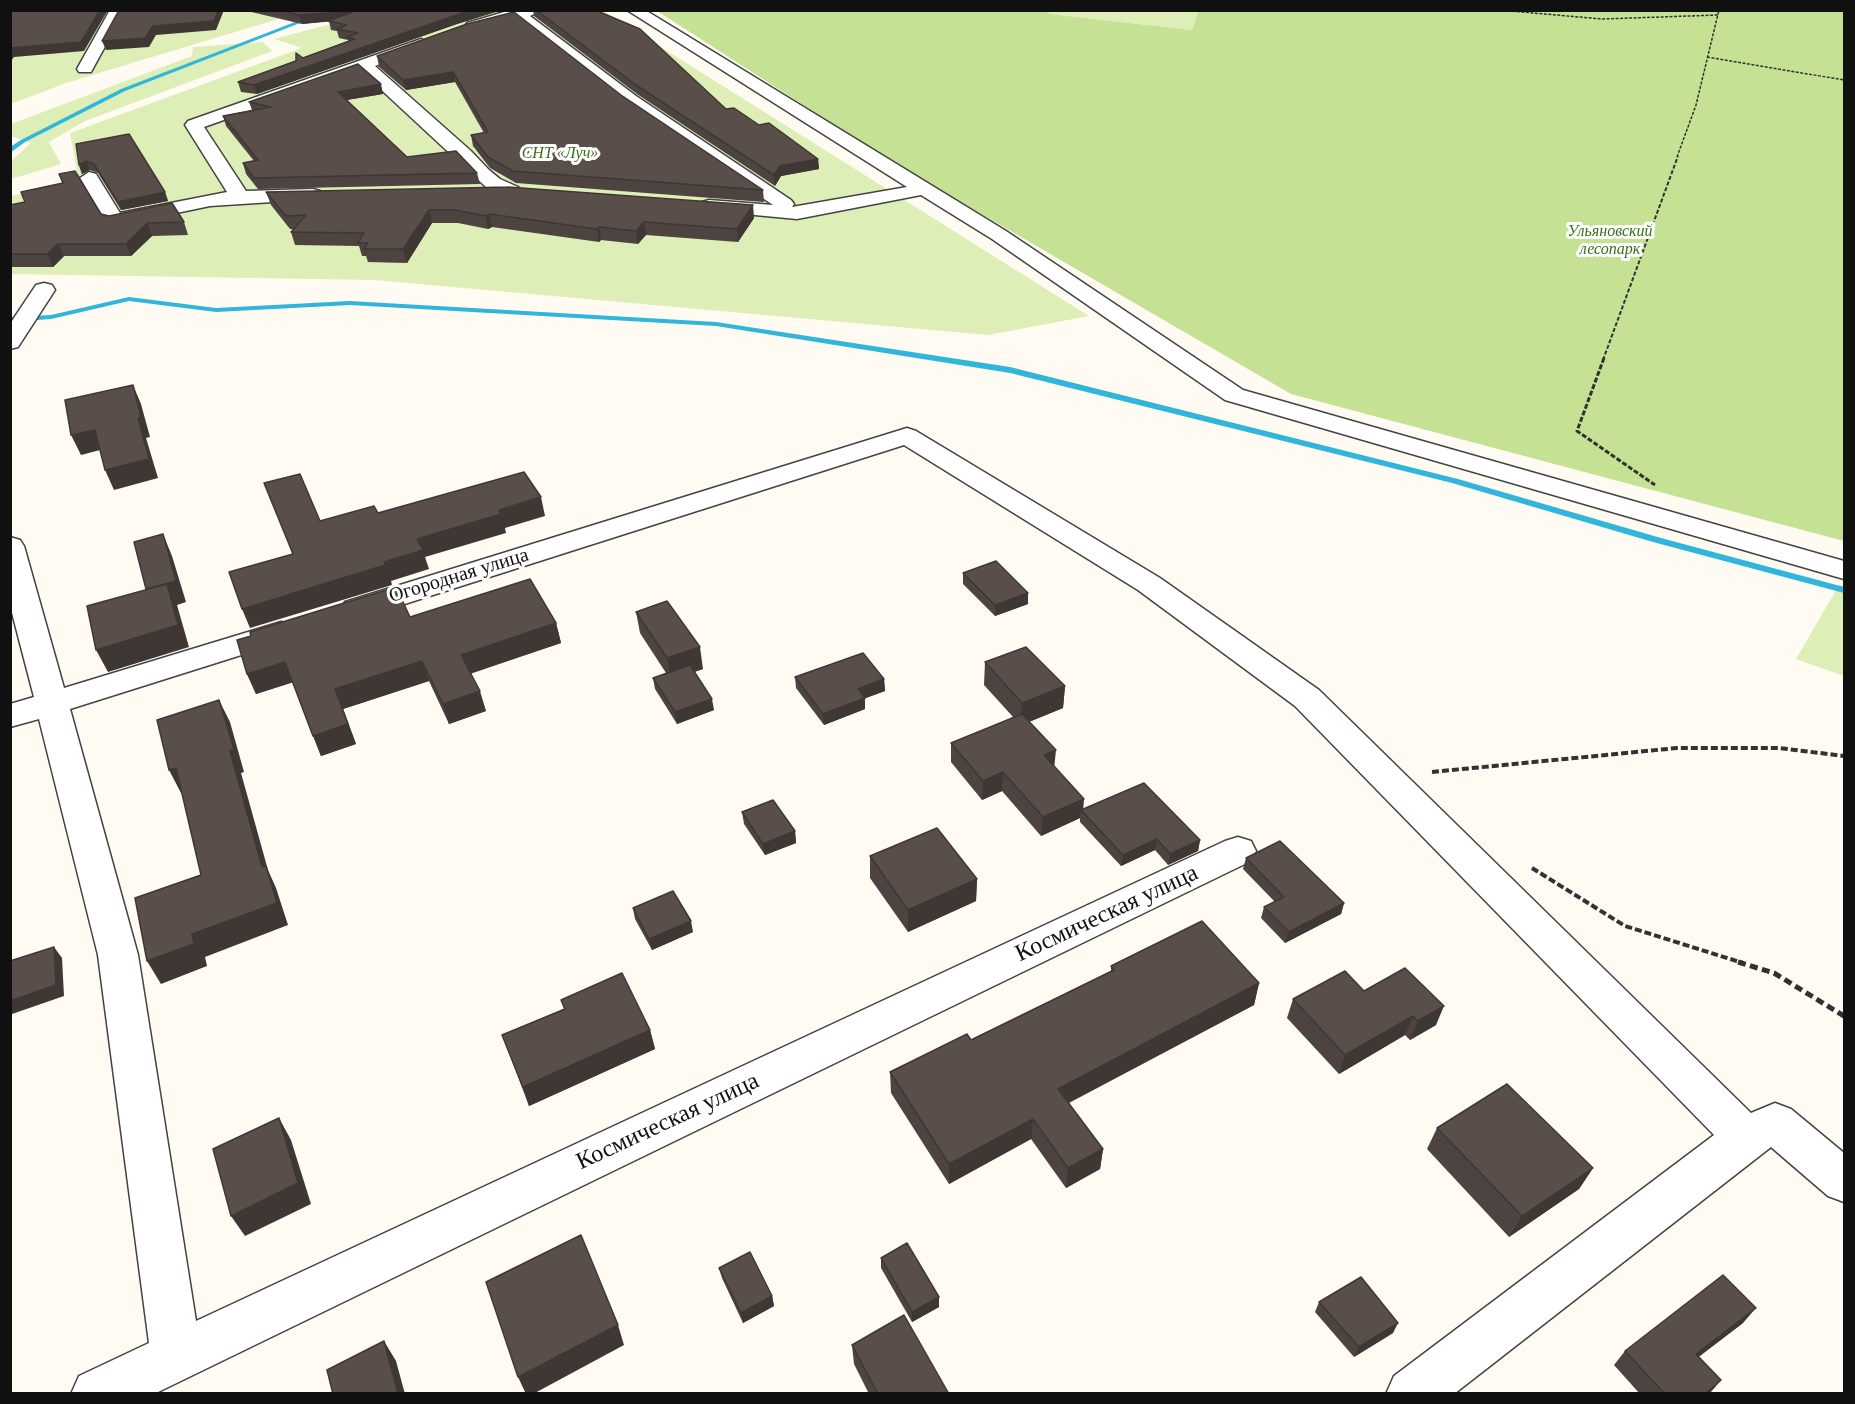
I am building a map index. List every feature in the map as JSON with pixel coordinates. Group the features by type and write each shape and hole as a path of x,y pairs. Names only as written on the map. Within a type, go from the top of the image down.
{"street":[{"path":"85,69 118,10"},
{"path":"634,10 999,235 1234,395 1845,570"},
{"path":"240,197 194,125 446,35 526,12 630,100 797,213"},
{"path":"363,64 482,174 493,183 517,191 476,192"},
{"path":"89,178 114,220 210,200 335,195"},
{"path":"690,205 797,213 925,189"},
{"path":"20,327 44,290"},
{"name":"Огородная улица","path":"10,716 908,436 1149,584 1306,698 1386,776"},
{"path":"10,546 118,955 176,1355"},
{"path":"1386,776 1746,1137"},
{"name":"Космическая улица","path":"97,1394 1238,851"},
{"path":"1412,1394 1746,1137 1775,1123 1845,1181"}],"path":[{"path":"1499,10 1602,19 1718,15"},
{"path":"1655,485 1577,432 1696,105 1719,10"},
{"path":"1707,57 1845,80"},
{"path":"1386,776 1677,748 1779,748 1845,756"},
{"path":"1526,864 1625,926 1774,973 1845,1016"}],"green space":[{"name":"СНТ «Луч»","path":"602,10 1089,316 988,335 375,280 11,274 11,196 79,181 70,133 302,48 274,39 380,11"},
{"name":"Ульяновский лесопарк","path":"1045,10 1049,14 1192,30 1199,10 1844,11 1844,541 1291,394 892,162 657,11"},
{"path":"11,11 305,11 66,83 11,104"},
{"path":"1045,11 1199,11 1192,30 1048,14"},
{"path":"263,42 272,51 85,121 49,142 61,164 11,179 11,161 31,143 11,136 11,124 192,56 193,47"},
{"path":"1839,585 1844,586 1844,676 1796,659"}],"building":[{"path":"10,10 100,10 81,42 10,48"},
{"path":"119,10 218,10 214,21 153,26 145,38 102,41"},
{"path":"280,10 471,10 254,85 238,82 296,61 296,53 303,58 355,39 347,37 358,33 337,29 347,25 328,21 355,11 299,15"},
{"path":"536,10 595,10 640,29 726,109 734,108 759,125 769,123 818,159 780,166 774,175 636,85"},
{"path":"514,12 621,95 763,190 513,171 488,157 471,135 488,132 453,72 403,80 377,56 467,24"},
{"path":"358,64 381,84 338,92 407,157 456,151 477,173 254,178 243,163 258,160 223,116 271,107 249,102"},
{"path":"129,134 165,192 118,202 94,164 86,161 79,165 76,144"},
{"path":"75,171 101,214 109,216 172,203 184,222 147,223 126,244 58,244 47,254 10,254 10,205 25,202 21,192 63,183 59,174"},
{"path":"508,187 753,205 737,229 644,222 636,231 599,227 597,229 489,214 486,216 455,210 429,210 403,249 364,249 368,243 358,243 364,233 291,232 306,215 286,216 266,192"},
{"path":"133,385 141,418 138,418 149,459 105,470 95,430 71,435 65,400"},
{"path":"524,472 541,497 499,510 501,514 417,539 423,550 384,562 385,565 242,609 229,572 293,554 264,483 300,474 320,521 374,506 378,513"},
{"path":"163,534 176,581 146,589 134,542"},
{"path":"996,561 1028,593 995,605 963,573"},
{"path":"530,579 556,623 461,655 480,691 443,704 422,661 335,689 348,724 313,736 285,662 247,674 237,640 251,636 250,632 396,587 410,617"},
{"path":"167,584 178,625 96,650 87,606"},
{"path":"667,601 700,647 667,658 636,612"},
{"path":"1026,647 1065,686 1022,703 985,662"},
{"path":"863,653 884,679 858,689 865,698 823,714 795,677"},
{"path":"690,665 712,699 675,712 653,678"},
{"path":"219,700 234,749 230,751 262,867 266,866 277,903 192,934 194,944 147,961 135,898 201,875 176,768 169,770 157,720"},
{"path":"1022,714 1056,750 1044,755 1084,799 1043,817 1003,772 983,781 951,743"},
{"path":"1144,783 1200,840 1170,854 1157,839 1123,855 1081,810"},
{"path":"773,800 795,831 763,844 742,812"},
{"path":"937,828 977,879 908,910 870,856"},
{"path":"1280,841 1344,903 1289,932 1264,907 1284,897 1246,858"},
{"path":"673,891 691,921 649,939 633,908"},
{"path":"1202,921 1259,983 1058,1089 1103,1149 1068,1168 1033,1119 949,1164 890,1072 967,1034 971,1040 1114,970 1111,966"},
{"path":"54,947 56,985 10,1001 10,961"},
{"path":"1405,968 1444,1006 1418,1021 1413,1016 1345,1055 1293,999 1345,971 1364,991"},
{"path":"622,973 650,1030 523,1087 502,1035 565,1009 561,1000"},
{"path":"1507,1084 1593,1168 1522,1216 1437,1128"},
{"path":"279,1118 298,1183 231,1216 213,1149"},
{"path":"581,1235 618,1325 518,1377 486,1282"},
{"path":"907,1243 939,1297 912,1312 881,1258"},
{"path":"750,1252 772,1296 741,1313 719,1268"},
{"path":"1723,1275 1756,1308 1696,1354 1721,1380 1705,1394 1665,1394 1625,1351"},
{"path":"1361,1277 1398,1323 1359,1347 1319,1302"},
{"path":"904,1315 949,1394 878,1394 852,1345"},
{"path":"384,1341 398,1394 333,1394 327,1370"}],"waterway":[{"path":"10,151 23,141 123,90 310,18"},
{"path":"10,320 51,317 129,299 216,310 350,303 716,324 1010,370 1455,481 1657,540 1844,590"}]}
